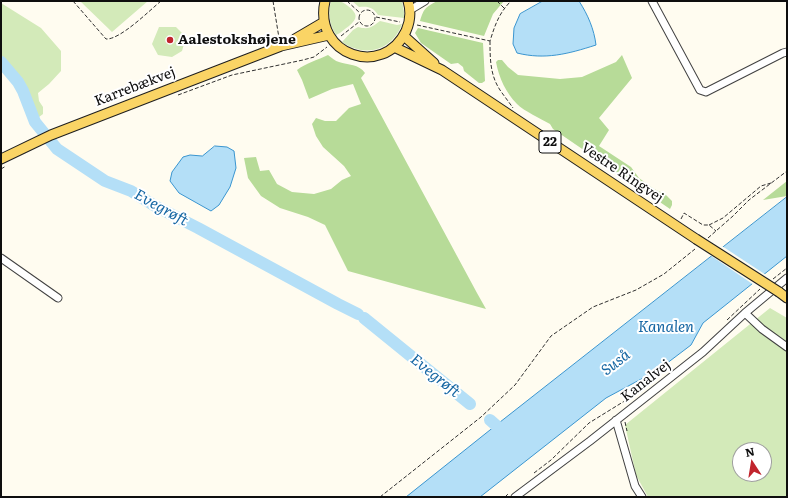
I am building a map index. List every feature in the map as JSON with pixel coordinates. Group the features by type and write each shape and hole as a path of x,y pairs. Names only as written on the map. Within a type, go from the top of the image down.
{"main road":[{"path":"326,1 324,7 324,22 329,35 334,42 341,49 350,53 368,57 377,56 386,52 394,47 404,36 410,19 408,1"},
{"name":"Karrebækvej","path":"1,158 47,136 281,46 324,22"},
{"name":"Karrebækvej","path":"281,46 329,35"},
{"name":"Vestre Ringvej","path":"404,36 442,70"},
{"name":"Vestre Ringvej","path":"394,47 442,70 700,242 783,295"}],"street":[{"path":"410,10 425,1"},
{"path":"652,1 700,90 706,92 787,52"},
{"path":"1,258 58,298"},
{"name":"Kanalvej","path":"513,495 590,441 703,352 745,313 787,278"},
{"path":"745,313 787,347"},
{"path":"616,420 635,486 642,497"}],"path":[{"path":"73,1 106,39 111,39 124,32 161,1"},
{"path":"273,1 278,38 281,46"},
{"path":"347,1 360,13"},
{"path":"497,1 504,9"},
{"path":"511,1 504,9 496,23 490,41 490,56 491,70 499,89 514,108"},
{"path":"368,10 373,12 375,17 374,23 369,26 363,26 359,22 358,17 362,11 368,10"},
{"path":"375,17 400,22"},
{"path":"340,36 359,22"},
{"path":"417,25 490,41"},
{"path":"178,95 232,75 314,57 327,47"},
{"path":"380,497 481,417 515,385 551,336 593,307 636,290 664,274 700,242 716,231 749,200 787,171"},
{"path":"680,219 684,213 703,225 709,225 723,218 761,186 773,182"},
{"path":"709,225 716,231"},
{"path":"769,282 787,268"},
{"path":"725,322 763,287"},
{"path":"533,474 550,460 589,422 647,387"},
{"path":"505,497 513,495"}],"green space":[{"path":"80,1 148,1 112,32"},
{"path":"331,1 339,1 344,3 354,11 356,16 354,21 349,26 336,35 330,18"},
{"path":"352,1 402,1 404,18 378,15 372,9 368,7 359,7"},
{"path":"437,1 504,1 493,14 484,36 420,21 426,9"},
{"path":"1,3 41,28 61,51 61,71 38,93 39,101 43,107 43,114 39,117 36,114 20,79 1,55"},
{"path":"380,21 397,25 402,24 392,40 385,46 377,49 360,50 342,42 353,30 358,27 370,27"},
{"path":"159,27 176,27 186,37 182,51 172,57 158,55 152,44"},
{"path":"418,28 483,43 485,81 479,83 464,71 463,67 458,63 451,64 421,43 415,33"},
{"path":"328,55 338,62 357,66 365,73 361,78 486,309 348,271 325,225 308,217 280,208 261,196 248,178 244,158 256,157 260,171 269,170 277,184 292,192 314,194 331,189 342,180 351,176 344,166 323,147 316,136 312,124 316,118 325,121 336,121 349,108 361,104 353,84 332,89 309,99 297,70 308,63"},
{"path":"622,55 632,78 599,118 609,130 599,146 631,167 639,178 654,189 665,194 672,201 670,209 553,129 550,124 520,107 513,100 504,85 496,62 498,60 502,60 518,75 560,79 582,77 616,62"},
{"path":"787,181 787,196 763,200"},
{"path":"770,308 787,318 787,497 648,497 636,475 625,425"}],"water":[{"path":"543,1 579,1 590,22 596,45 576,51 547,56 517,53 513,44 514,28 520,14"},
{"path":"215,146 227,147 234,151 236,168 230,187 219,205 211,211 179,193 170,181 172,172 183,157 190,155 202,156"},
{"name":"Kanalen","path":"787,197 787,256 703,323 691,345 658,370 606,398 480,497 406,497 495,426"}],"pier":[{"path":"722,246 766,275 754,285 710,255"}],"waterway":[{"name":"Evegrøft","path":"1,62 18,82 35,122 57,149 105,181 131,191 155,206 358,314"},
{"name":"Evegrøft","path":"364,318 470,404"},
{"name":"Evegrøft","path":"490,420 507,435"}],"place":[{"name":"Aalestokshøjene","path":"170,40"}],"water label":[{"name":"Suså","path":"616,363"}]}
